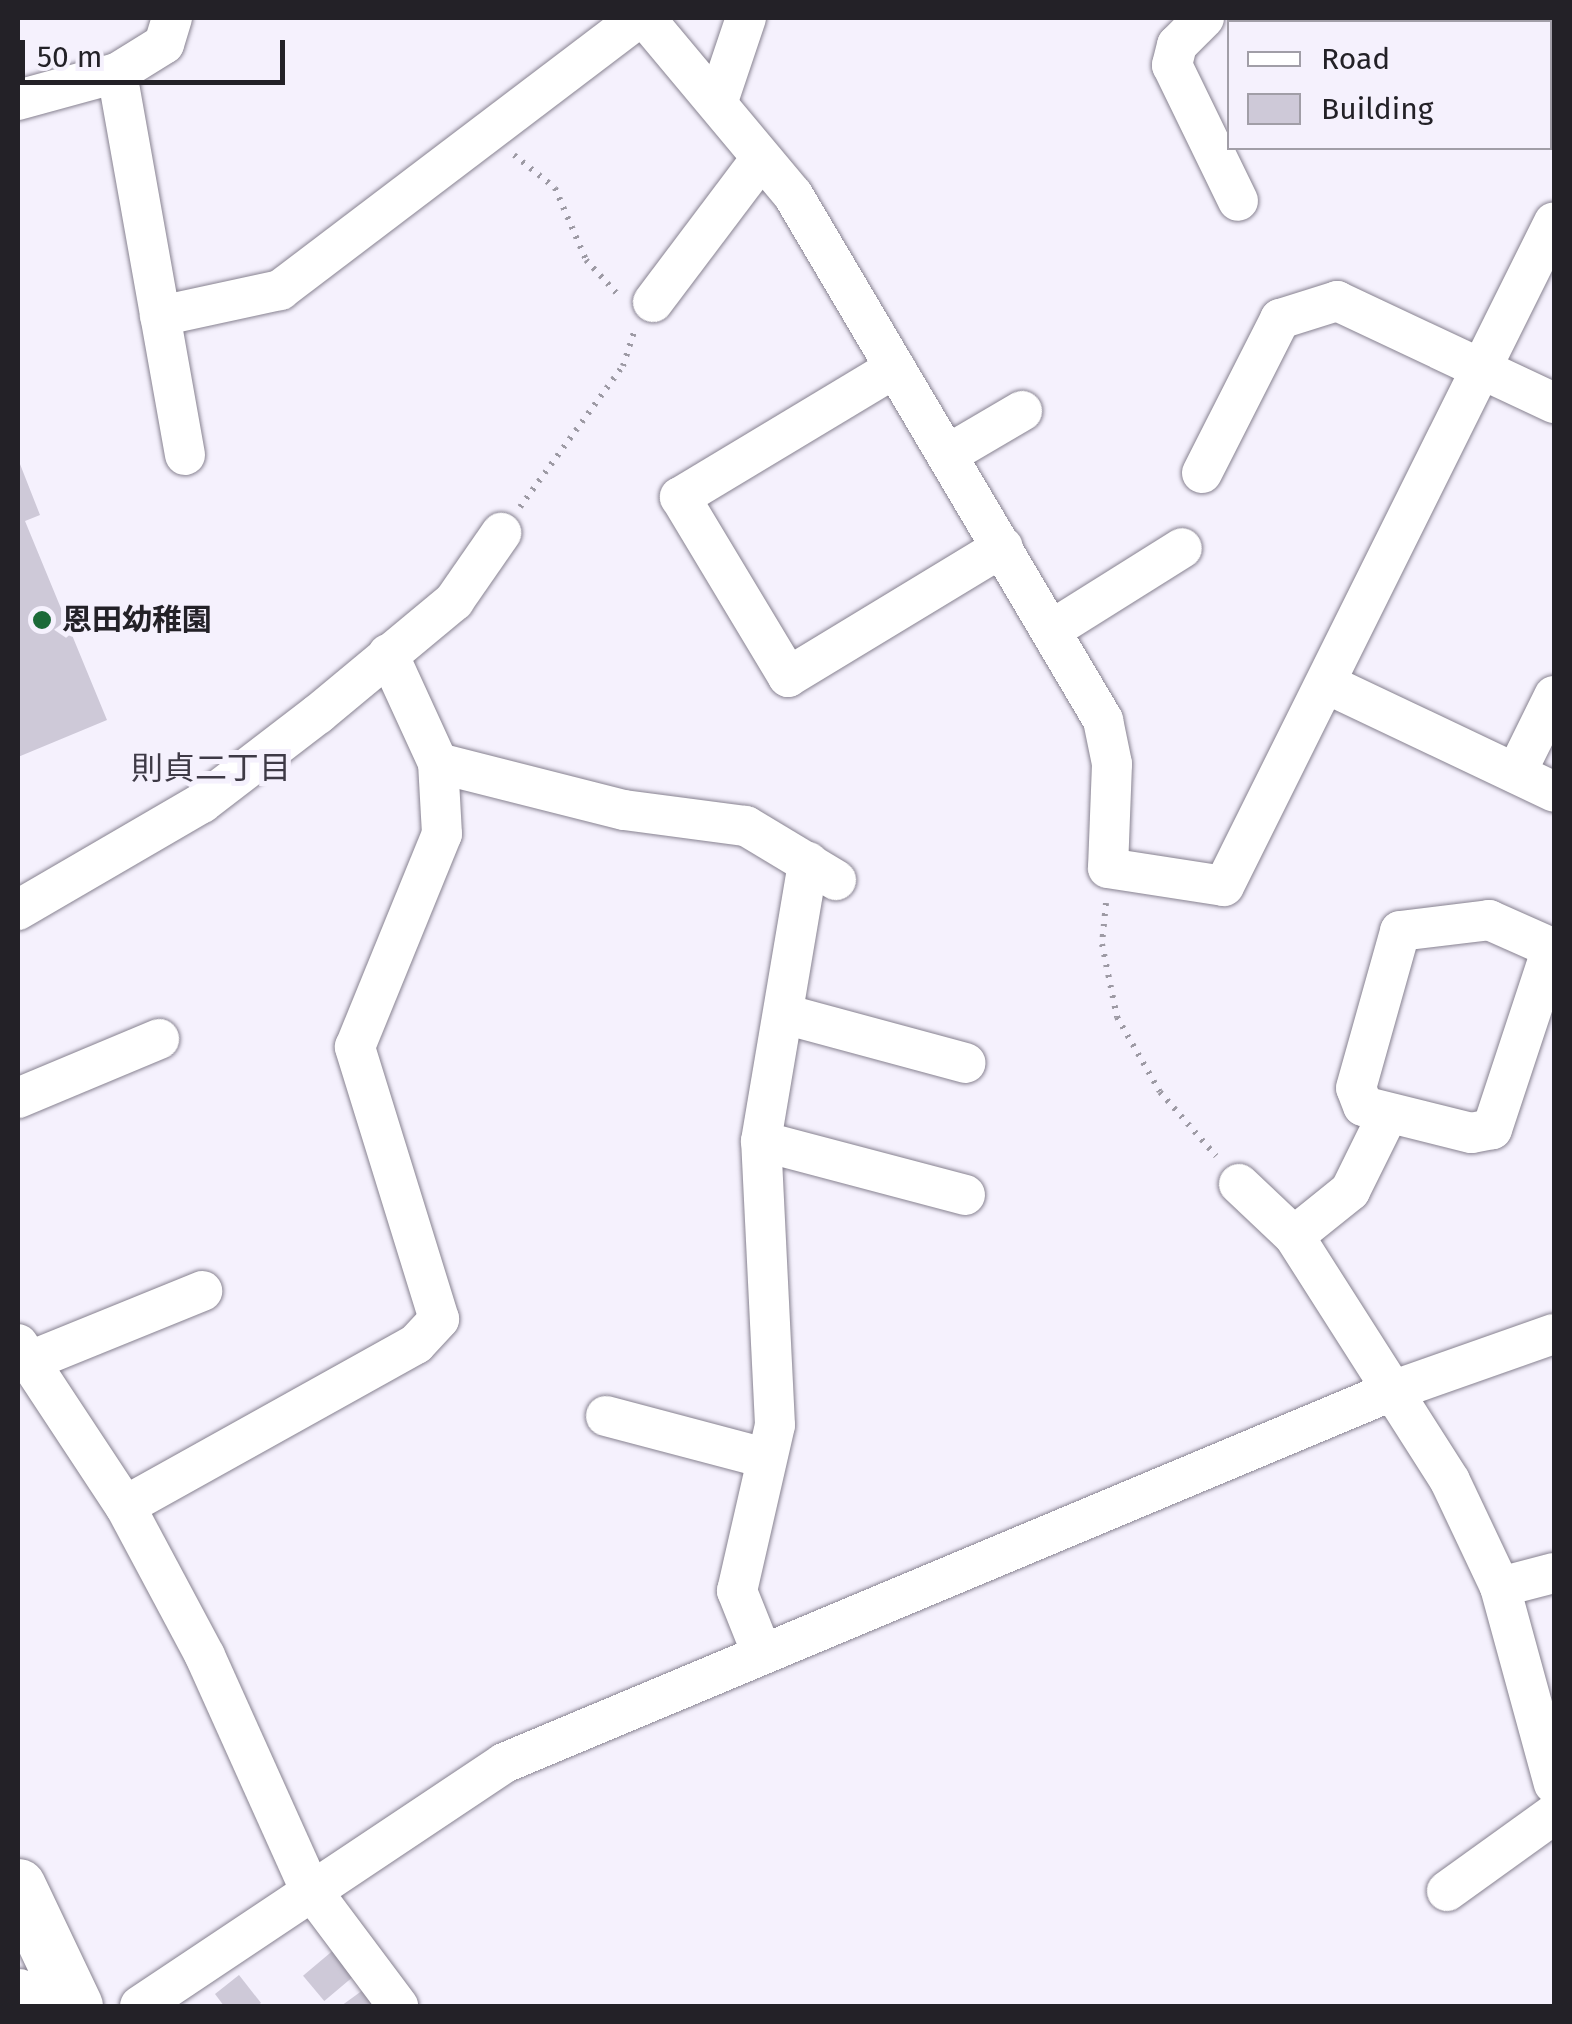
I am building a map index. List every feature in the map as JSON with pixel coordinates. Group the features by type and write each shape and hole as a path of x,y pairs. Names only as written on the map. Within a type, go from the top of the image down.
{"highway":[{"path":"18,1886 74,2006"},
{"path":"18,1996 22,2006"}],"street":[{"path":"18,100 116,73 164,44 172,18"},
{"path":"160,316 280,290 638,18"},
{"path":"645,18 793,195 1053,629 1103,720 1112,764 1108,868 1224,886 1329,685 1554,222"},
{"path":"718,101 746,18"},
{"path":"1204,18 1177,44 1172,65 1238,201"},
{"path":"116,73 186,455"},
{"path":"638,308 760,160"},
{"path":"1202,473 1280,320 1337,301 1554,403"},
{"path":"895,368 680,498 788,677 1002,547"},
{"path":"947,455 1022,411"},
{"path":"18,910 202,803 454,601 501,533"},
{"path":"1053,629 1182,548"},
{"path":"124,1506 416,1344 439,1319 355,1047 442,834 438,762 388,654"},
{"path":"1329,685 1554,792"},
{"path":"1516,773 1554,696"},
{"path":"438,762 624,810 712,816 822,871 784,1014 761,1141 775,1425 737,1591 761,1651"},
{"path":"1489,920 1552,948 1492,1129 1471,1133 1388,1114 1363,1106 1356,1088 1400,931 1489,920"},
{"path":"784,1014 965,1063"},
{"path":"18,1098 159,1039"},
{"path":"1294,1236 1350,1191 1388,1114"},
{"path":"761,1141 965,1195"},
{"path":"1240,1184 1294,1236 1389,1392 1450,1482 1500,1588 1554,1784"},
{"path":"202,1292 24,1353 124,1506 205,1656 309,1887 398,2006"},
{"path":"140,2006 309,1887 504,1763 761,1651 1389,1392 1554,1334"},
{"path":"606,1416 766,1458"},
{"path":"1500,1588 1554,1573"},
{"path":"1447,1891 1554,1814"}],"path":[{"path":"482,139 555,188 586,260 638,308 622,366 501,533"},
{"path":"1108,868 1102,944 1117,1017 1160,1092 1240,1184"}],"building":[{"name":"恩田幼稚園","path":"18,459 40,515 25,521 107,720 18,757"},
{"path":"336,1948 357,1973 324,2001 303,1976"},
{"path":"239,1975 261,2003 257,2006 224,2006 215,1994"},
{"path":"363,1990 376,2006 341,2006"}],"place":[{"name":"恩田幼稚園","path":"42,620"}],"district":[{"name":"則貞二丁目","path":"211,768"}]}
